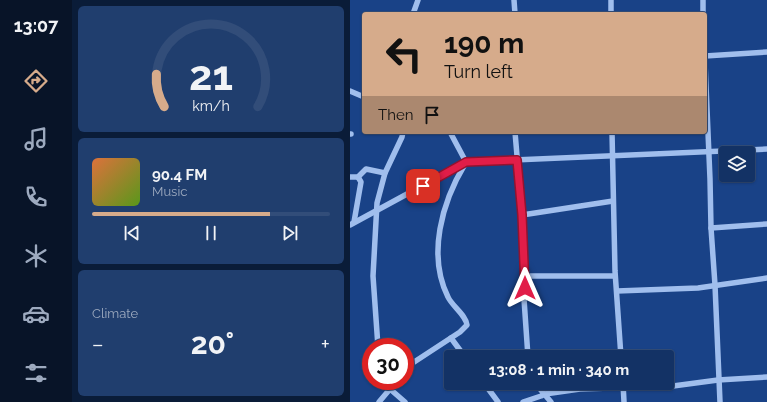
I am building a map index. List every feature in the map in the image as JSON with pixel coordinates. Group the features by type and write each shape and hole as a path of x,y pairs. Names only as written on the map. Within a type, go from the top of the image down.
{"street":[{"path":"414,12 418,0"},
{"path":"514,0 515,12"},
{"path":"611,0 611,12"},
{"path":"703,0 703,12"},
{"path":"707,56 767,52"},
{"path":"350,91 362,95"},
{"path":"707,122 711,193 710,228 715,285 720,402"},
{"path":"451,134 466,162"},
{"path":"515,134 522,215 525,276 524,305 527,350"},
{"path":"612,134 615,276 621,350"},
{"path":"377,338 373,276 377,209 381,184 403,135"},
{"path":"352,223 466,162 767,149"},
{"path":"414,362 464,329 467,323 448,298 442,282 439,260 439,238 444,211 452,189 466,162"},
{"path":"350,177 358,177 366,169 385,173"},
{"path":"352,223 361,182 358,177"},
{"path":"522,215 613,201"},
{"path":"710,228 767,224"},
{"path":"525,276 615,276"},
{"path":"617,291 683,289 767,278"},
{"path":"451,338 460,350"},
{"path":"674,386 718,380 767,377"},
{"path":"379,402 389,390"},
{"path":"391,390 405,402"},
{"path":"489,390 498,402"},
{"path":"541,390 551,402"},
{"path":"523,402 545,394 573,390"},
{"path":"623,390 624,402"}],"route":[{"path":"423,186 466,162 517,160 522,215 525,288"}]}
